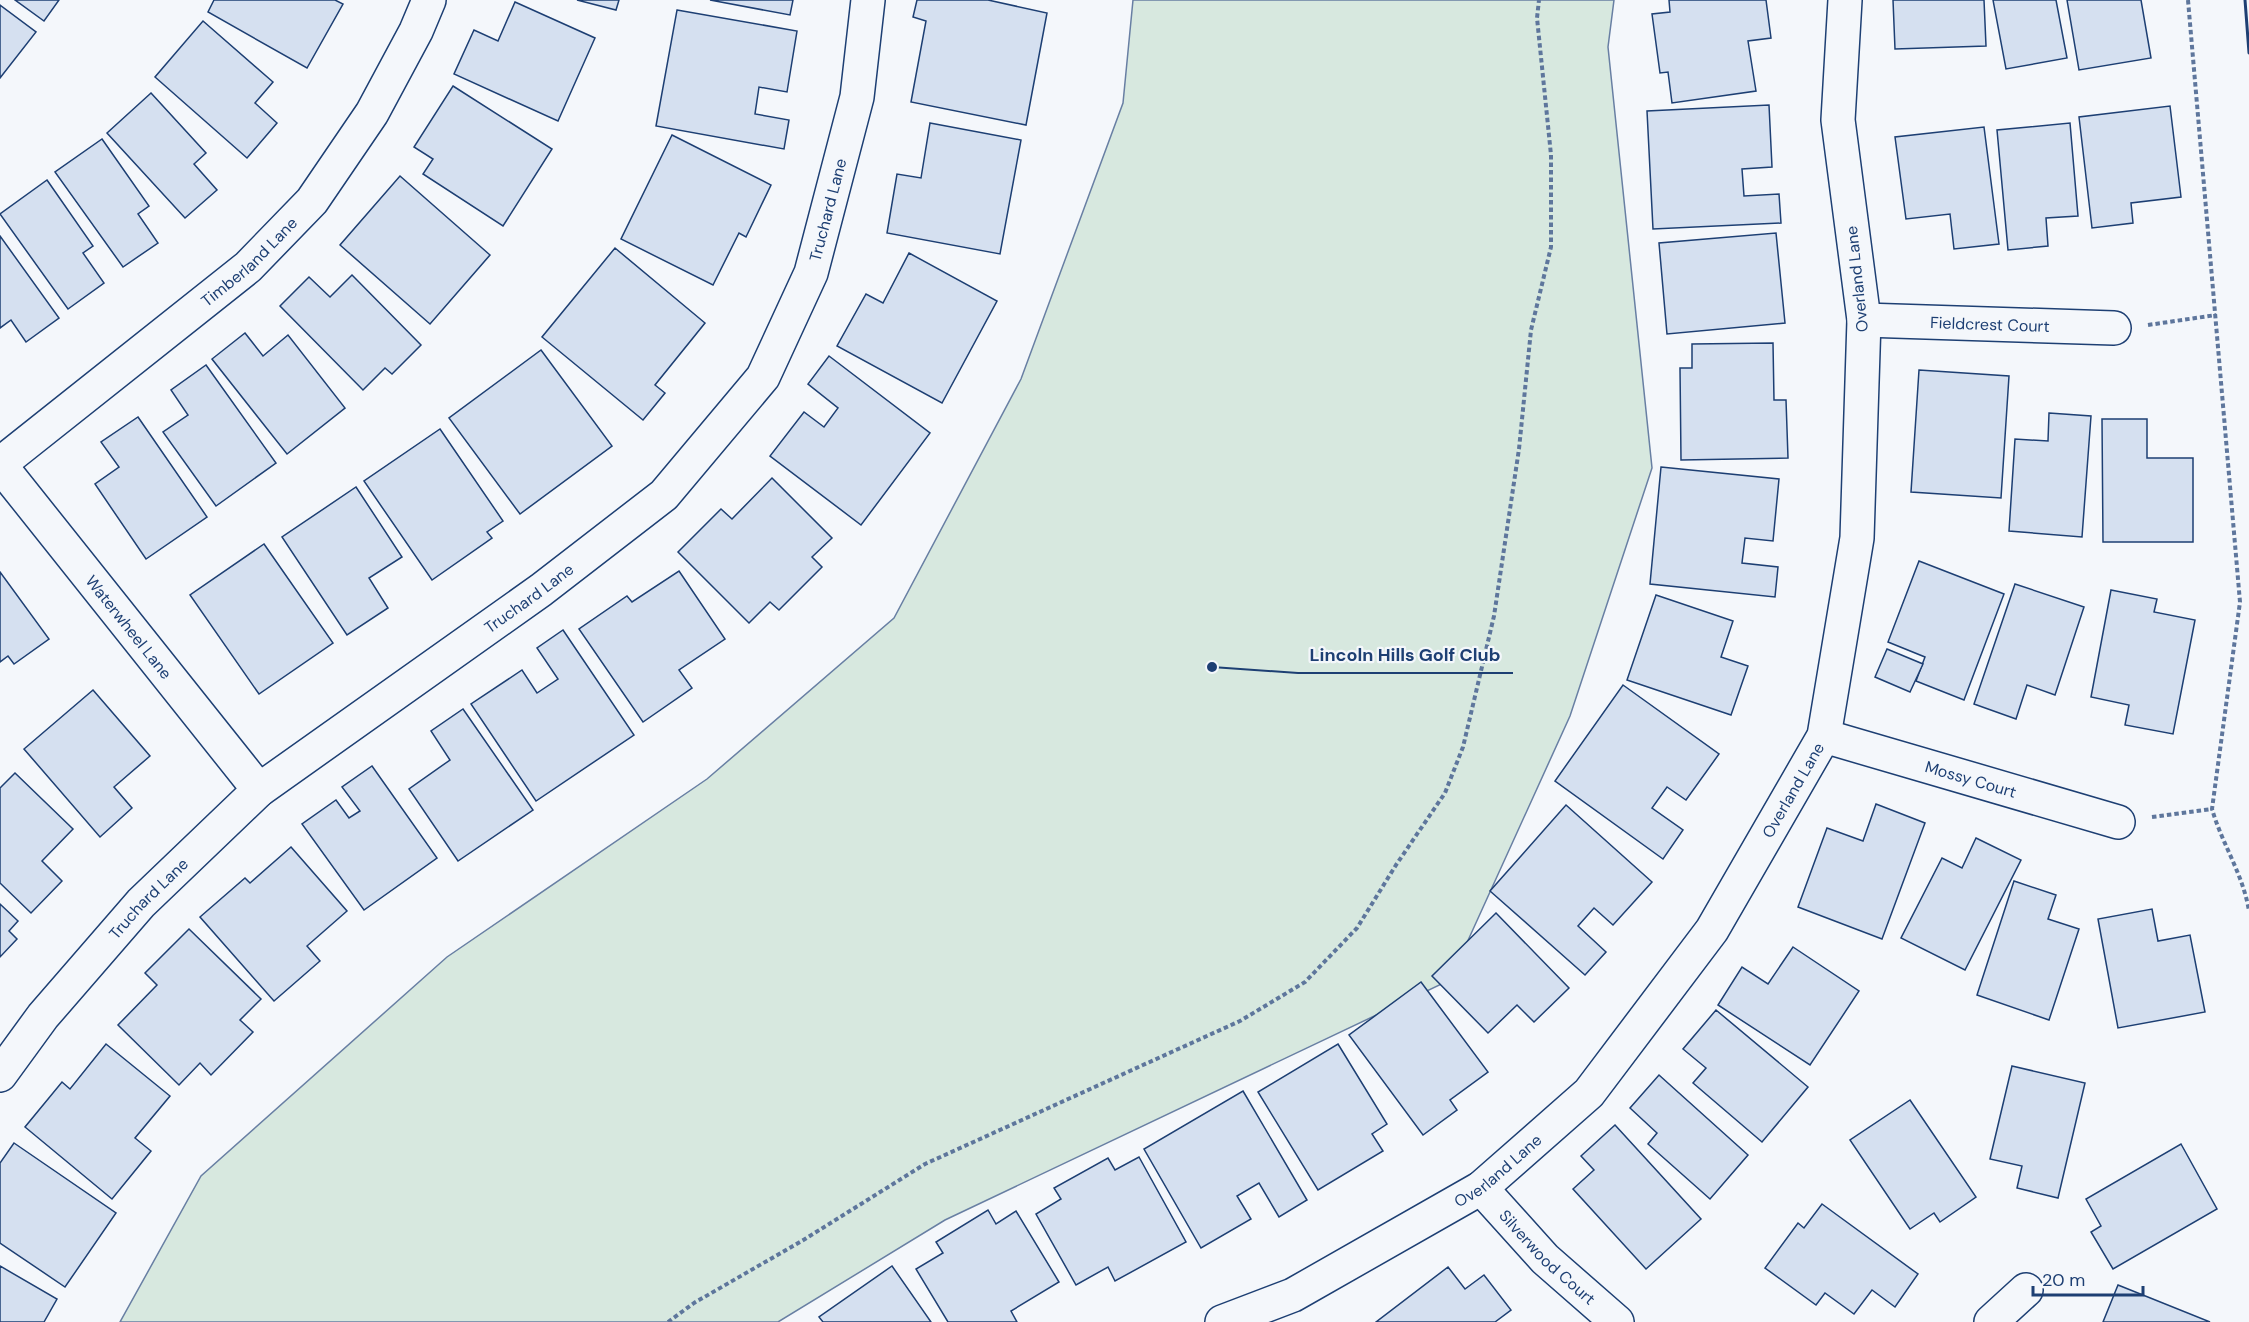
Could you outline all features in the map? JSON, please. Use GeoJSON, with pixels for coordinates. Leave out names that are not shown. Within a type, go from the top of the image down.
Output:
{"type":"FeatureCollection","features":[{"type":"Feature","properties":{"kind":"street","name":"Timberland Lane"},"geometry":{"type":"LineString","coordinates":[[0,465],[248,267],[312,201],[372,113],[416,31],[429,0]]}},
{"type":"Feature","properties":{"kind":"street","name":"Truchard Lane"},"geometry":{"type":"LineString","coordinates":[[0,1075],[43,1016],[141,903],[259,790],[540,590],[664,495],[763,378],[811,273],[857,97],[868,0]]}},
{"type":"Feature","properties":{"kind":"street","name":"Overland Lane"},"geometry":{"type":"LineString","coordinates":[[1222,1322],[1293,1295],[1481,1188],[1589,1093],[1712,930],[1824,736],[1857,538],[1864,320],[1838,120],[1845,0]]}},
{"type":"Feature","properties":{"kind":"street","name":"Fieldcrest Court"},"geometry":{"type":"LineString","coordinates":[[1864,320],[2114,328]]}},
{"type":"Feature","properties":{"kind":"street","name":"Waterwheel Lane"},"geometry":{"type":"LineString","coordinates":[[0,465],[259,790]]}},
{"type":"Feature","properties":{"kind":"street","name":"Mossy Court"},"geometry":{"type":"LineString","coordinates":[[1824,736],[2118,822]]}},
{"type":"Feature","properties":{"kind":"street","name":"Silverwood Court"},"geometry":{"type":"LineString","coordinates":[[1481,1188],[1545,1259],[1617,1322]]}},
{"type":"Feature","properties":{"kind":"street"},"geometry":{"type":"LineString","coordinates":[[1992,1322],[2026,1290]]}},
{"type":"Feature","properties":{"kind":"path"},"geometry":{"type":"LineString","coordinates":[[668,1322],[694,1303],[805,1239],[925,1164],[1240,1021],[1305,982],[1357,928],[1445,793],[1463,747],[1494,616],[1519,449],[1531,330],[1551,247],[1551,155],[1537,18],[1539,0]]}},
{"type":"Feature","properties":{"kind":"path"},"geometry":{"type":"LineString","coordinates":[[2188,0],[2240,602],[2212,809],[2218,832],[2240,876],[2249,911]]}},
{"type":"Feature","properties":{"kind":"path"},"geometry":{"type":"LineString","coordinates":[[2114,328],[2216,315]]}},
{"type":"Feature","properties":{"kind":"path"},"geometry":{"type":"LineString","coordinates":[[2118,822],[2212,809]]}},
{"type":"Feature","properties":{"kind":"shaded area"},"geometry":{"type":"Polygon","coordinates":[[[1133,0],[1614,0],[1608,47],[1652,468],[1570,716],[1450,980],[945,1220],[778,1322],[120,1322],[201,1176],[447,957],[707,779],[894,618],[1021,379],[1123,103],[1133,0]]]}},
{"type":"Feature","properties":{"kind":"building"},"geometry":{"type":"Polygon","coordinates":[[[15,0],[59,0],[44,21],[15,0]]]}},
{"type":"Feature","properties":{"kind":"building"},"geometry":{"type":"Polygon","coordinates":[[[214,0],[335,0],[343,4],[307,68],[208,12],[214,0]]]}},
{"type":"Feature","properties":{"kind":"building"},"geometry":{"type":"Polygon","coordinates":[[[577,0],[619,0],[616,10],[577,0]]]}},
{"type":"Feature","properties":{"kind":"building"},"geometry":{"type":"Polygon","coordinates":[[[710,0],[793,0],[790,15],[710,0]]]}},
{"type":"Feature","properties":{"kind":"building"},"geometry":{"type":"Polygon","coordinates":[[[917,0],[988,0],[1047,13],[1026,125],[911,102],[926,21],[913,17],[917,0]]]}},
{"type":"Feature","properties":{"kind":"building"},"geometry":{"type":"Polygon","coordinates":[[[1669,0],[1766,0],[1771,38],[1748,41],[1756,91],[1672,103],[1668,72],[1660,73],[1652,14],[1670,12],[1669,0]]]}},
{"type":"Feature","properties":{"kind":"building"},"geometry":{"type":"Polygon","coordinates":[[[1893,0],[1984,0],[1986,46],[1895,49],[1893,0]]]}},
{"type":"Feature","properties":{"kind":"building"},"geometry":{"type":"Polygon","coordinates":[[[1993,0],[2056,0],[2067,58],[2006,69],[1993,0]]]}},
{"type":"Feature","properties":{"kind":"building"},"geometry":{"type":"Polygon","coordinates":[[[2067,0],[2141,0],[2151,58],[2079,70],[2067,0]]]}},
{"type":"Feature","properties":{"kind":"building"},"geometry":{"type":"Polygon","coordinates":[[[515,2],[595,38],[558,121],[454,74],[474,30],[498,41],[515,2]]]}},
{"type":"Feature","properties":{"kind":"building"},"geometry":{"type":"Polygon","coordinates":[[[0,5],[36,32],[0,78],[0,5]]]}},
{"type":"Feature","properties":{"kind":"building"},"geometry":{"type":"Polygon","coordinates":[[[677,10],[797,31],[787,92],[759,87],[755,114],[789,120],[784,149],[656,126],[677,10]]]}},
{"type":"Feature","properties":{"kind":"building"},"geometry":{"type":"Polygon","coordinates":[[[203,21],[273,82],[255,103],[277,123],[247,158],[155,77],[203,21]]]}},
{"type":"Feature","properties":{"kind":"building"},"geometry":{"type":"Polygon","coordinates":[[[453,86],[552,149],[503,226],[423,174],[433,159],[414,147],[453,86]]]}},
{"type":"Feature","properties":{"kind":"building"},"geometry":{"type":"Polygon","coordinates":[[[151,93],[206,153],[194,164],[217,190],[185,218],[107,133],[151,93]]]}},
{"type":"Feature","properties":{"kind":"building"},"geometry":{"type":"Polygon","coordinates":[[[1769,105],[1772,167],[1742,169],[1744,196],[1779,194],[1781,223],[1653,229],[1647,111],[1769,105]]]}},
{"type":"Feature","properties":{"kind":"building"},"geometry":{"type":"Polygon","coordinates":[[[2170,106],[2181,197],[2131,203],[2133,223],[2092,228],[2079,117],[2170,106]]]}},
{"type":"Feature","properties":{"kind":"building"},"geometry":{"type":"Polygon","coordinates":[[[930,123],[1021,140],[1000,254],[887,233],[897,174],[921,178],[930,123]]]}},
{"type":"Feature","properties":{"kind":"building"},"geometry":{"type":"Polygon","coordinates":[[[2070,123],[2078,216],[2046,218],[2048,246],[2008,250],[1997,130],[2070,123]]]}},
{"type":"Feature","properties":{"kind":"building"},"geometry":{"type":"Polygon","coordinates":[[[1984,127],[1999,244],[1954,249],[1950,214],[1906,219],[1895,137],[1984,127]]]}},
{"type":"Feature","properties":{"kind":"building"},"geometry":{"type":"Polygon","coordinates":[[[672,135],[771,185],[746,237],[739,233],[713,285],[621,239],[672,135]]]}},
{"type":"Feature","properties":{"kind":"building"},"geometry":{"type":"Polygon","coordinates":[[[102,139],[149,206],[138,214],[158,243],[123,267],[55,172],[102,139]]]}},
{"type":"Feature","properties":{"kind":"building"},"geometry":{"type":"Polygon","coordinates":[[[400,176],[490,255],[430,324],[340,245],[400,176]]]}},
{"type":"Feature","properties":{"kind":"building"},"geometry":{"type":"Polygon","coordinates":[[[47,180],[93,246],[83,253],[104,283],[68,309],[0,214],[47,180]]]}},
{"type":"Feature","properties":{"kind":"building"},"geometry":{"type":"Polygon","coordinates":[[[1776,233],[1785,323],[1667,334],[1659,243],[1776,233]]]}},
{"type":"Feature","properties":{"kind":"building"},"geometry":{"type":"Polygon","coordinates":[[[0,236],[59,318],[26,342],[11,320],[0,328],[0,236]]]}},
{"type":"Feature","properties":{"kind":"building"},"geometry":{"type":"Polygon","coordinates":[[[615,248],[705,323],[655,385],[665,393],[643,420],[542,337],[615,248]]]}},
{"type":"Feature","properties":{"kind":"building"},"geometry":{"type":"Polygon","coordinates":[[[909,253],[997,301],[942,403],[837,346],[866,294],[883,303],[909,253]]]}},
{"type":"Feature","properties":{"kind":"building"},"geometry":{"type":"Polygon","coordinates":[[[352,275],[421,345],[392,374],[385,368],[363,390],[280,306],[309,277],[330,297],[352,275]]]}},
{"type":"Feature","properties":{"kind":"building"},"geometry":{"type":"Polygon","coordinates":[[[245,333],[263,356],[288,335],[345,408],[287,454],[212,359],[245,333]]]}},
{"type":"Feature","properties":{"kind":"building"},"geometry":{"type":"Polygon","coordinates":[[[1773,343],[1774,400],[1786,400],[1788,458],[1681,460],[1680,368],[1692,368],[1692,344],[1773,343]]]}},
{"type":"Feature","properties":{"kind":"building"},"geometry":{"type":"Polygon","coordinates":[[[541,350],[612,446],[520,514],[449,418],[541,350]]]}},
{"type":"Feature","properties":{"kind":"building"},"geometry":{"type":"Polygon","coordinates":[[[829,356],[930,433],[861,525],[770,456],[804,412],[824,427],[838,408],[808,384],[829,356]]]}},
{"type":"Feature","properties":{"kind":"building"},"geometry":{"type":"Polygon","coordinates":[[[206,365],[276,463],[216,506],[163,432],[188,415],[171,390],[206,365]]]}},
{"type":"Feature","properties":{"kind":"building"},"geometry":{"type":"Polygon","coordinates":[[[1919,370],[2009,376],[2001,498],[1911,492],[1919,370]]]}},
{"type":"Feature","properties":{"kind":"building"},"geometry":{"type":"Polygon","coordinates":[[[2049,413],[2091,416],[2082,537],[2009,531],[2015,439],[2048,441],[2049,413]]]}},
{"type":"Feature","properties":{"kind":"building"},"geometry":{"type":"Polygon","coordinates":[[[138,417],[207,517],[146,559],[95,484],[119,467],[101,442],[138,417]]]}},
{"type":"Feature","properties":{"kind":"building"},"geometry":{"type":"Polygon","coordinates":[[[2102,419],[2147,419],[2147,458],[2193,458],[2193,542],[2103,542],[2102,419]]]}},
{"type":"Feature","properties":{"kind":"building"},"geometry":{"type":"Polygon","coordinates":[[[440,429],[503,521],[487,532],[492,538],[432,580],[364,481],[440,429]]]}},
{"type":"Feature","properties":{"kind":"building"},"geometry":{"type":"Polygon","coordinates":[[[1661,467],[1779,479],[1773,541],[1745,538],[1742,563],[1778,567],[1775,597],[1650,584],[1661,467]]]}},
{"type":"Feature","properties":{"kind":"building"},"geometry":{"type":"Polygon","coordinates":[[[772,478],[832,538],[812,557],[822,567],[779,610],[770,602],[749,623],[678,552],[721,509],[732,519],[772,478]]]}},
{"type":"Feature","properties":{"kind":"building"},"geometry":{"type":"Polygon","coordinates":[[[356,487],[402,557],[369,578],[388,608],[347,635],[282,537],[356,487]]]}},
{"type":"Feature","properties":{"kind":"building"},"geometry":{"type":"Polygon","coordinates":[[[264,544],[333,643],[259,694],[190,595],[264,544]]]}},
{"type":"Feature","properties":{"kind":"building"},"geometry":{"type":"Polygon","coordinates":[[[1919,561],[2004,594],[1964,700],[1916,681],[1925,657],[1888,642],[1919,561]]]}},
{"type":"Feature","properties":{"kind":"building"},"geometry":{"type":"Polygon","coordinates":[[[679,571],[725,639],[679,670],[692,688],[643,722],[579,629],[627,596],[632,602],[679,571]]]}},
{"type":"Feature","properties":{"kind":"building"},"geometry":{"type":"Polygon","coordinates":[[[0,572],[49,639],[14,664],[8,656],[0,662],[0,572]]]}},
{"type":"Feature","properties":{"kind":"building"},"geometry":{"type":"Polygon","coordinates":[[[2015,584],[2084,607],[2055,695],[2027,685],[2016,719],[1974,704],[2015,584]]]}},
{"type":"Feature","properties":{"kind":"building"},"geometry":{"type":"Polygon","coordinates":[[[2111,590],[2157,599],[2154,612],[2195,620],[2173,734],[2125,725],[2129,705],[2091,697],[2111,590]]]}},
{"type":"Feature","properties":{"kind":"building"},"geometry":{"type":"Polygon","coordinates":[[[1656,595],[1733,621],[1721,657],[1748,666],[1731,715],[1627,680],[1656,595]]]}},
{"type":"Feature","properties":{"kind":"building"},"geometry":{"type":"Polygon","coordinates":[[[563,630],[634,735],[536,801],[471,704],[522,670],[537,693],[558,679],[537,648],[563,630]]]}},
{"type":"Feature","properties":{"kind":"building"},"geometry":{"type":"Polygon","coordinates":[[[1887,649],[1923,664],[1910,692],[1875,677],[1887,649]]]}},
{"type":"Feature","properties":{"kind":"building"},"geometry":{"type":"Polygon","coordinates":[[[1623,685],[1719,754],[1686,800],[1667,787],[1652,808],[1683,830],[1663,859],[1555,781],[1623,685]]]}},
{"type":"Feature","properties":{"kind":"building"},"geometry":{"type":"Polygon","coordinates":[[[93,690],[150,756],[114,787],[132,808],[100,837],[24,749],[93,690]]]}},
{"type":"Feature","properties":{"kind":"building"},"geometry":{"type":"Polygon","coordinates":[[[463,709],[533,810],[458,861],[409,789],[450,760],[431,731],[463,709]]]}},
{"type":"Feature","properties":{"kind":"building"},"geometry":{"type":"Polygon","coordinates":[[[372,766],[437,858],[364,910],[302,824],[336,800],[349,818],[360,811],[342,787],[372,766]]]}},
{"type":"Feature","properties":{"kind":"building"},"geometry":{"type":"Polygon","coordinates":[[[15,773],[73,829],[42,861],[62,881],[31,913],[0,883],[0,788],[15,773]]]}},
{"type":"Feature","properties":{"kind":"building"},"geometry":{"type":"Polygon","coordinates":[[[1876,804],[1925,823],[1882,939],[1798,907],[1827,828],[1863,841],[1876,804]]]}},
{"type":"Feature","properties":{"kind":"building"},"geometry":{"type":"Polygon","coordinates":[[[1566,805],[1652,882],[1613,925],[1594,908],[1578,926],[1606,952],[1585,975],[1490,891],[1566,805]]]}},
{"type":"Feature","properties":{"kind":"building"},"geometry":{"type":"Polygon","coordinates":[[[1976,838],[2021,860],[1965,970],[1901,938],[1942,858],[1962,868],[1976,838]]]}},
{"type":"Feature","properties":{"kind":"building"},"geometry":{"type":"Polygon","coordinates":[[[291,847],[347,911],[307,946],[320,961],[274,1001],[200,917],[245,878],[250,883],[291,847]]]}},
{"type":"Feature","properties":{"kind":"building"},"geometry":{"type":"Polygon","coordinates":[[[2014,881],[2056,895],[2048,919],[2079,929],[2049,1020],[1977,995],[2014,881]]]}},
{"type":"Feature","properties":{"kind":"building"},"geometry":{"type":"Polygon","coordinates":[[[0,904],[18,921],[9,931],[17,939],[0,957],[0,904]]]}},
{"type":"Feature","properties":{"kind":"building"},"geometry":{"type":"Polygon","coordinates":[[[2152,909],[2158,941],[2190,935],[2205,1012],[2118,1028],[2098,919],[2152,909]]]}},
{"type":"Feature","properties":{"kind":"building"},"geometry":{"type":"Polygon","coordinates":[[[1496,913],[1569,988],[1534,1022],[1517,1005],[1488,1033],[1432,976],[1496,913]]]}},
{"type":"Feature","properties":{"kind":"building"},"geometry":{"type":"Polygon","coordinates":[[[189,929],[261,999],[240,1020],[253,1032],[211,1075],[200,1063],[179,1085],[118,1025],[157,985],[145,973],[189,929]]]}},
{"type":"Feature","properties":{"kind":"building"},"geometry":{"type":"Polygon","coordinates":[[[1793,947],[1859,991],[1810,1065],[1718,1005],[1742,967],[1768,984],[1793,947]]]}},
{"type":"Feature","properties":{"kind":"building"},"geometry":{"type":"Polygon","coordinates":[[[1421,982],[1488,1072],[1450,1100],[1457,1110],[1423,1135],[1349,1035],[1421,982]]]}},
{"type":"Feature","properties":{"kind":"building"},"geometry":{"type":"Polygon","coordinates":[[[1716,1010],[1808,1087],[1762,1142],[1693,1083],[1706,1068],[1683,1049],[1716,1010]]]}},
{"type":"Feature","properties":{"kind":"building"},"geometry":{"type":"Polygon","coordinates":[[[106,1044],[170,1096],[135,1138],[151,1151],[112,1199],[25,1127],[62,1082],[70,1089],[106,1044]]]}},
{"type":"Feature","properties":{"kind":"building"},"geometry":{"type":"Polygon","coordinates":[[[1338,1044],[1387,1124],[1372,1134],[1383,1151],[1318,1190],[1258,1092],[1338,1044]]]}},
{"type":"Feature","properties":{"kind":"building"},"geometry":{"type":"Polygon","coordinates":[[[2012,1066],[2085,1083],[2058,1198],[2017,1188],[2022,1166],[1990,1159],[2012,1066]]]}},
{"type":"Feature","properties":{"kind":"building"},"geometry":{"type":"Polygon","coordinates":[[[1659,1075],[1748,1155],[1710,1199],[1648,1144],[1657,1133],[1630,1108],[1659,1075]]]}},
{"type":"Feature","properties":{"kind":"building"},"geometry":{"type":"Polygon","coordinates":[[[1243,1091],[1307,1200],[1279,1217],[1259,1183],[1237,1196],[1251,1219],[1201,1248],[1144,1149],[1243,1091]]]}},
{"type":"Feature","properties":{"kind":"building"},"geometry":{"type":"Polygon","coordinates":[[[1910,1100],[1976,1197],[1940,1222],[1934,1213],[1910,1229],[1850,1140],[1910,1100]]]}},
{"type":"Feature","properties":{"kind":"building"},"geometry":{"type":"Polygon","coordinates":[[[1615,1125],[1701,1219],[1646,1269],[1573,1189],[1594,1170],[1581,1156],[1615,1125]]]}},
{"type":"Feature","properties":{"kind":"building"},"geometry":{"type":"Polygon","coordinates":[[[14,1143],[116,1213],[65,1287],[0,1243],[0,1163],[14,1143]]]}},
{"type":"Feature","properties":{"kind":"building"},"geometry":{"type":"Polygon","coordinates":[[[2181,1144],[2217,1209],[2113,1269],[2091,1232],[2101,1226],[2086,1199],[2181,1144]]]}},
{"type":"Feature","properties":{"kind":"building"},"geometry":{"type":"Polygon","coordinates":[[[1139,1157],[1186,1242],[1115,1281],[1108,1267],[1076,1285],[1036,1214],[1061,1199],[1054,1188],[1108,1158],[1115,1170],[1139,1157]]]}},
{"type":"Feature","properties":{"kind":"building"},"geometry":{"type":"Polygon","coordinates":[[[1822,1204],[1918,1274],[1895,1307],[1872,1290],[1854,1314],[1825,1293],[1816,1305],[1765,1268],[1798,1223],[1804,1228],[1822,1204]]]}},
{"type":"Feature","properties":{"kind":"building"},"geometry":{"type":"Polygon","coordinates":[[[988,1210],[996,1224],[1016,1211],[1059,1282],[1011,1311],[1017,1322],[948,1322],[916,1269],[943,1253],[936,1242],[988,1210]]]}},
{"type":"Feature","properties":{"kind":"building"},"geometry":{"type":"Polygon","coordinates":[[[0,1266],[57,1299],[44,1322],[0,1322],[0,1266]]]}},
{"type":"Feature","properties":{"kind":"building"},"geometry":{"type":"Polygon","coordinates":[[[892,1266],[931,1322],[823,1322],[819,1317],[892,1266]]]}},
{"type":"Feature","properties":{"kind":"building"},"geometry":{"type":"Polygon","coordinates":[[[1448,1267],[1465,1289],[1484,1275],[1511,1310],[1495,1322],[1376,1322],[1448,1267]]]}},
{"type":"Feature","properties":{"kind":"building"},"geometry":{"type":"Polygon","coordinates":[[[2118,1285],[2210,1322],[2103,1322],[2118,1285]]]}},
{"type":"Feature","properties":{"kind":"wall"},"geometry":{"type":"LineString","coordinates":[[2245,0],[2249,53]]}},
{"type":"Feature","properties":{"kind":"place","name":"Lincoln Hills Golf Club"},"geometry":{"type":"Point","coordinates":[1212,667]}}]}
